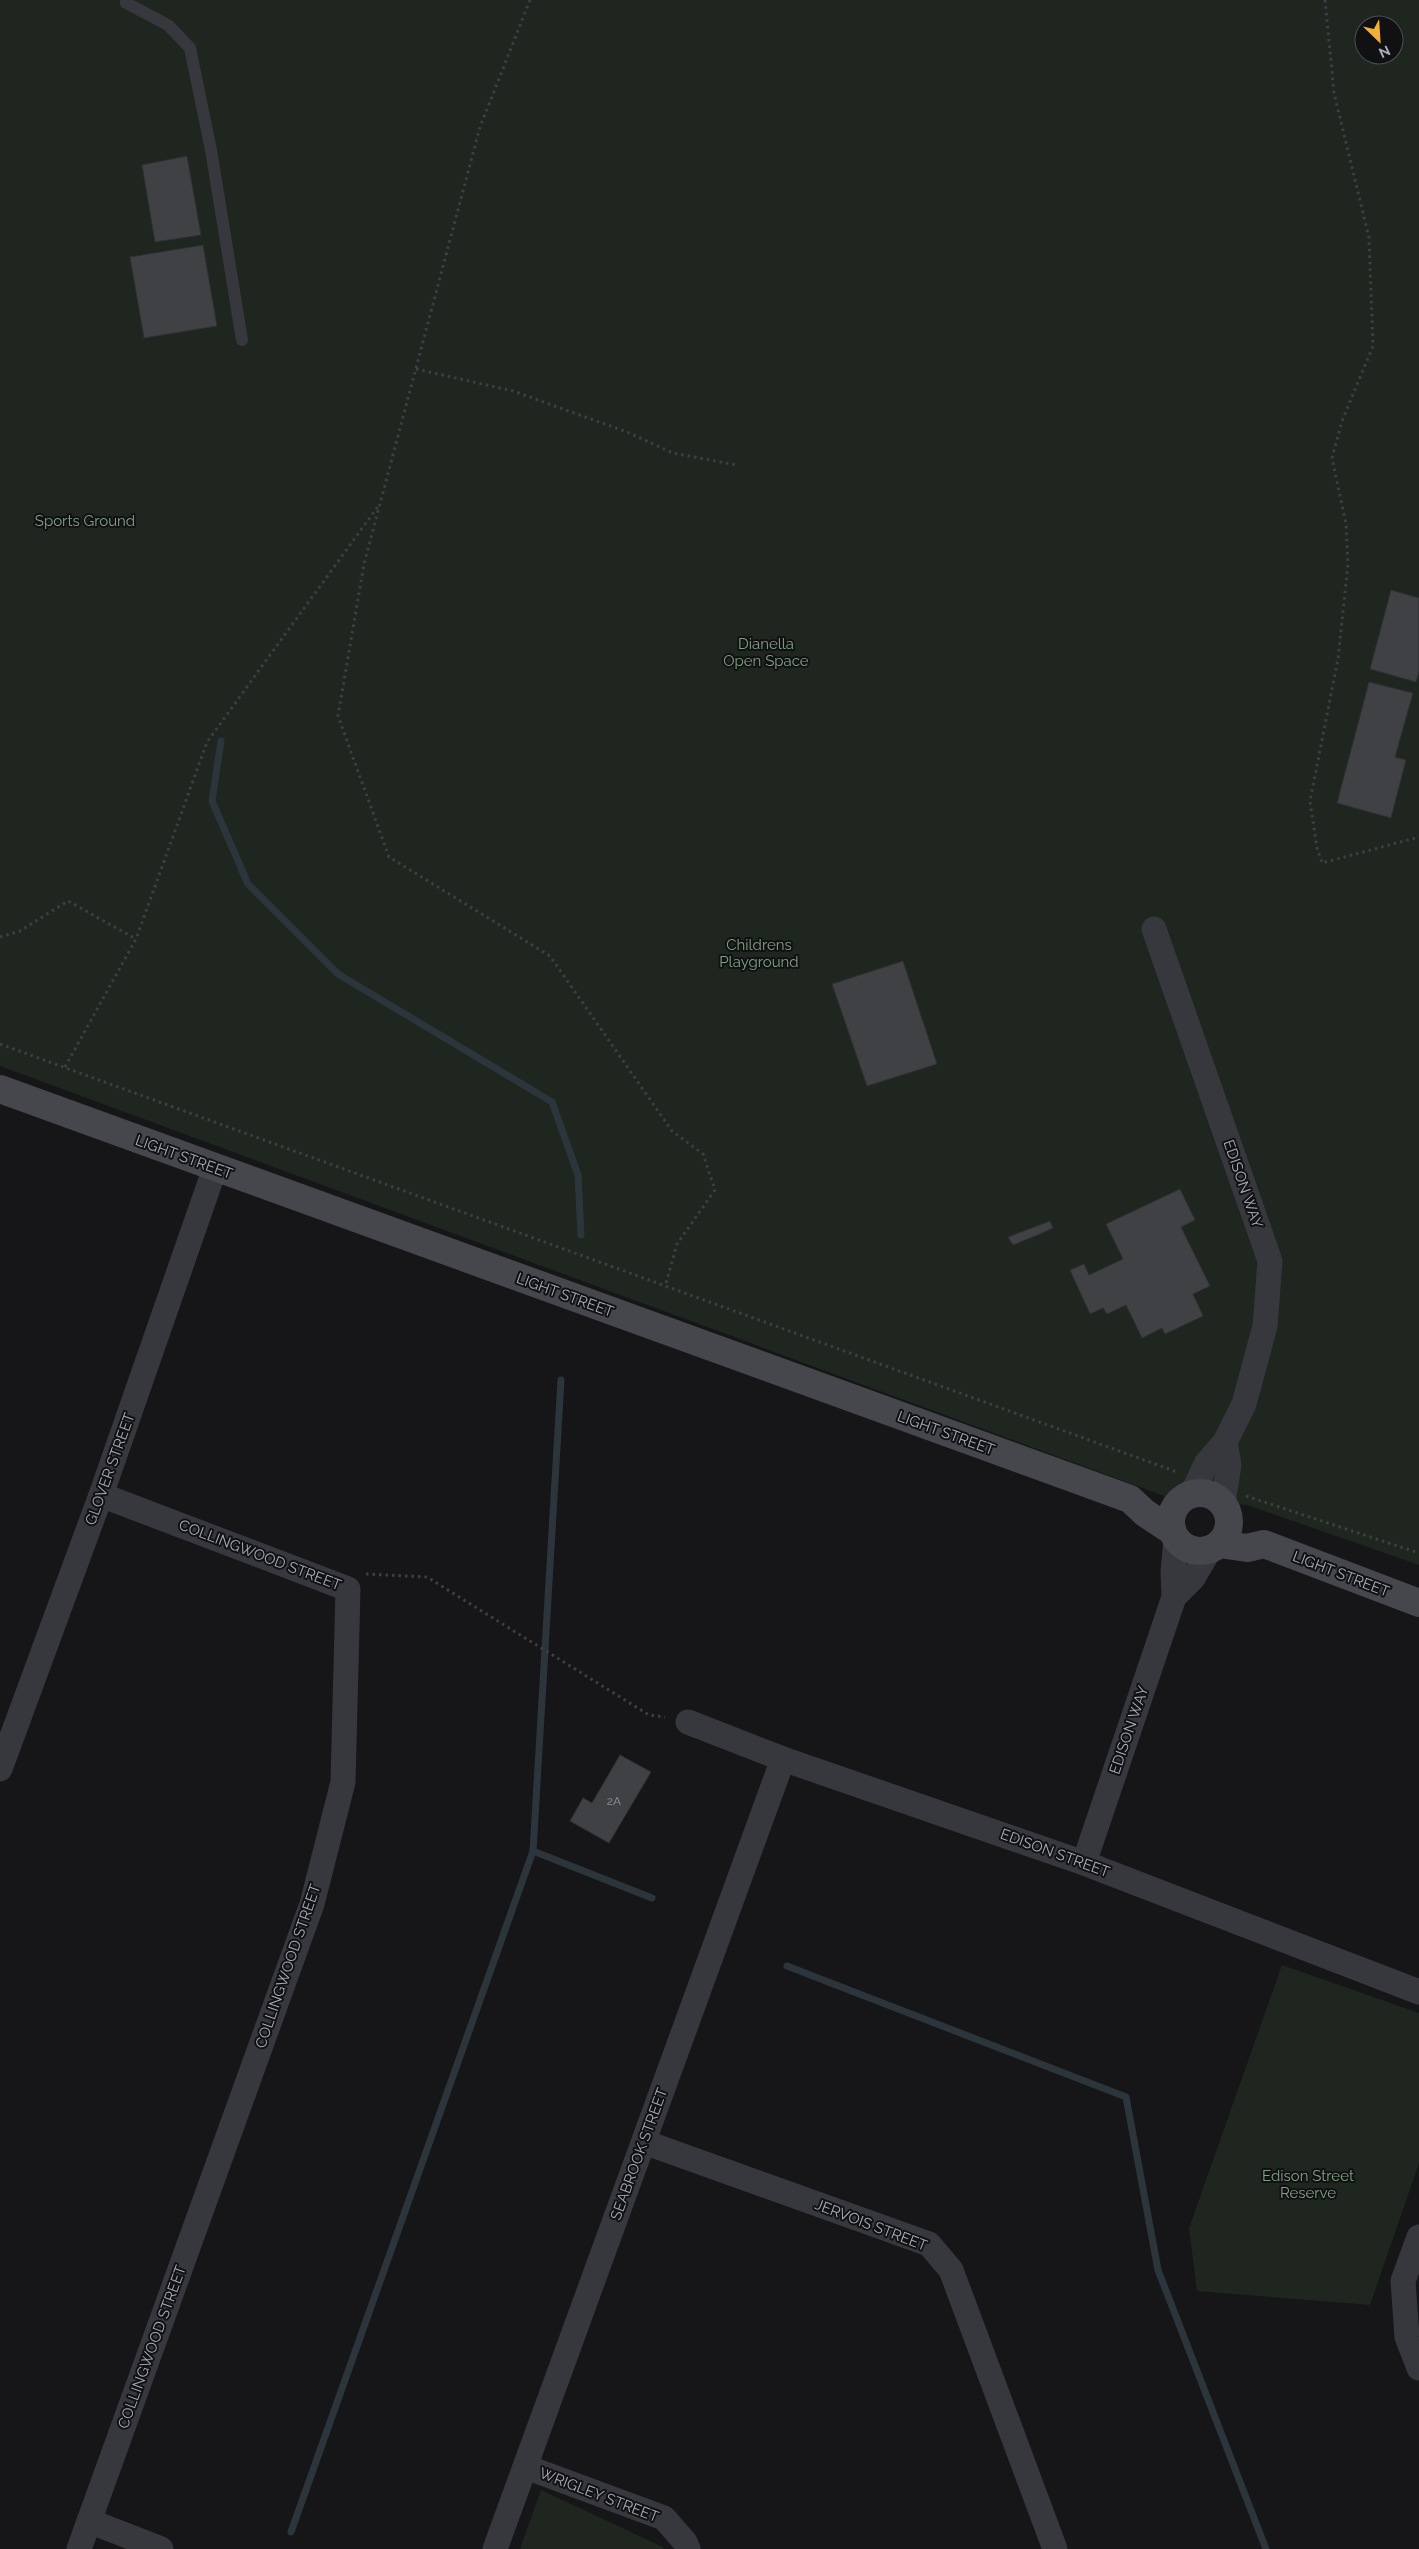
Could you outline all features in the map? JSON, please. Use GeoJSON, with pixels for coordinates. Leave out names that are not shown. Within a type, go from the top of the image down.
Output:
{"type":"FeatureCollection","features":[{"type":"Feature","properties":{"kind":"street","name":"EDISON WAY"},"geometry":{"type":"LineString","coordinates":[[1154,928],[1270,1261],[1265,1326],[1244,1404],[1225,1442],[1206,1464],[1189,1492]]}},
{"type":"Feature","properties":{"kind":"street","name":"LIGHT STREET"},"geometry":{"type":"LineString","coordinates":[[0,1089],[1130,1499],[1145,1514],[1174,1535]]}},
{"type":"Feature","properties":{"kind":"street","name":"GLOVER STREET"},"geometry":{"type":"LineString","coordinates":[[0,1768],[101,1495],[215,1168]]}},
{"type":"Feature","properties":{"kind":"street"},"geometry":{"type":"LineString","coordinates":[[1225,1442],[1229,1465],[1225,1501],[1229,1528],[1214,1547],[1191,1550],[1174,1535],[1172,1512],[1189,1492],[1206,1493],[1225,1501]]}},
{"type":"Feature","properties":{"kind":"street","name":"LIGHT STREET"},"geometry":{"type":"LineString","coordinates":[[1130,1499],[1189,1492]]}},
{"type":"Feature","properties":{"kind":"street","name":"COLLINGWOOD STREET"},"geometry":{"type":"LineString","coordinates":[[79,2549],[312,1904],[343,1782],[348,1589],[101,1495]]}},
{"type":"Feature","properties":{"kind":"street","name":"LIGHT STREET"},"geometry":{"type":"LineString","coordinates":[[1225,1501],[1256,1530],[1264,1544]]}},
{"type":"Feature","properties":{"kind":"street","name":"EDISON WAY"},"geometry":{"type":"LineString","coordinates":[[1084,1863],[1174,1597],[1174,1535]]}},
{"type":"Feature","properties":{"kind":"street","name":"LIGHT STREET"},"geometry":{"type":"LineString","coordinates":[[1214,1547],[1247,1548],[1264,1544],[1419,1603]]}},
{"type":"Feature","properties":{"kind":"street","name":"EDISON WAY"},"geometry":{"type":"LineString","coordinates":[[1174,1597],[1193,1578],[1214,1547]]}},
{"type":"Feature","properties":{"kind":"street","name":"EDISON STREET"},"geometry":{"type":"LineString","coordinates":[[688,1722],[783,1759],[1084,1863],[1419,1992]]}},
{"type":"Feature","properties":{"kind":"street","name":"SEABROOK STREET"},"geometry":{"type":"LineString","coordinates":[[495,2549],[783,1759]]}},
{"type":"Feature","properties":{"kind":"street","name":"JERVOIS STREET"},"geometry":{"type":"LineString","coordinates":[[644,2142],[929,2244],[951,2270],[1055,2549]]}},
{"type":"Feature","properties":{"kind":"street"},"geometry":{"type":"LineString","coordinates":[[1419,2237],[1403,2280],[1407,2337],[1419,2368]]}},
{"type":"Feature","properties":{"kind":"street","name":"WRIGLEY STREET"},"geometry":{"type":"LineString","coordinates":[[526,2467],[664,2518],[685,2542],[688,2549]]}},
{"type":"Feature","properties":{"kind":"street"},"geometry":{"type":"LineString","coordinates":[[89,2522],[161,2549]]}},
{"type":"Feature","properties":{"kind":"lane"},"geometry":{"type":"LineString","coordinates":[[126,0],[126,3],[168,25],[190,48],[211,150],[242,340]]}},
{"type":"Feature","properties":{"kind":"path"},"geometry":{"type":"LineString","coordinates":[[530,0],[480,127],[364,564],[338,716],[389,856],[550,956],[672,1131],[702,1154],[715,1190],[677,1244],[665,1287]]}},
{"type":"Feature","properties":{"kind":"path"},"geometry":{"type":"LineString","coordinates":[[1325,0],[1334,93],[1369,238],[1373,346],[1342,421],[1332,458],[1346,524],[1348,564],[1338,658],[1310,801],[1317,848],[1322,863],[1419,837]]}},
{"type":"Feature","properties":{"kind":"path"},"geometry":{"type":"LineString","coordinates":[[416,369],[514,391],[627,432],[673,453],[736,465]]}},
{"type":"Feature","properties":{"kind":"path"},"geometry":{"type":"LineString","coordinates":[[65,1067],[136,939],[207,742],[380,502]]}},
{"type":"Feature","properties":{"kind":"path"},"geometry":{"type":"LineString","coordinates":[[0,937],[20,931],[68,901],[136,939]]}},
{"type":"Feature","properties":{"kind":"path"},"geometry":{"type":"LineString","coordinates":[[0,1044],[665,1287],[1189,1492]]}},
{"type":"Feature","properties":{"kind":"path"},"geometry":{"type":"LineString","coordinates":[[1225,1501],[1419,1553]]}},
{"type":"Feature","properties":{"kind":"path"},"geometry":{"type":"LineString","coordinates":[[348,1589],[367,1573],[427,1577],[649,1714],[688,1722]]}},
{"type":"Feature","properties":{"kind":"green space","name":"Dianella Open Space"},"geometry":{"type":"Polygon","coordinates":[[[0,0],[1419,0],[1419,1565],[1247,1505],[1178,1501],[0,1066],[0,0]]]}},
{"type":"Feature","properties":{"kind":"green space","name":"Edison Street Reserve"},"geometry":{"type":"Polygon","coordinates":[[[1282,1965],[1419,2013],[1419,2163],[1370,2305],[1197,2291],[1189,2228],[1282,1965]]]}},
{"type":"Feature","properties":{"kind":"green space"},"geometry":{"type":"Polygon","coordinates":[[[541,2490],[663,2547],[664,2549],[520,2549],[541,2490]]]}},
{"type":"Feature","properties":{"kind":"building"},"geometry":{"type":"Polygon","coordinates":[[[187,156],[201,235],[155,242],[142,165],[187,156]]]}},
{"type":"Feature","properties":{"kind":"building"},"geometry":{"type":"Polygon","coordinates":[[[203,245],[217,326],[144,338],[130,257],[203,245]]]}},
{"type":"Feature","properties":{"kind":"building"},"geometry":{"type":"Polygon","coordinates":[[[1391,590],[1419,598],[1419,672],[1416,682],[1370,669],[1391,590]]]}},
{"type":"Feature","properties":{"kind":"building"},"geometry":{"type":"Polygon","coordinates":[[[1369,682],[1413,693],[1395,757],[1406,760],[1391,818],[1337,803],[1369,682]]]}},
{"type":"Feature","properties":{"kind":"building"},"geometry":{"type":"Polygon","coordinates":[[[903,961],[937,1064],[867,1086],[832,984],[903,961]]]}},
{"type":"Feature","properties":{"kind":"building"},"geometry":{"type":"Polygon","coordinates":[[[1180,1189],[1195,1220],[1181,1227],[1210,1286],[1193,1294],[1203,1316],[1165,1334],[1162,1328],[1142,1338],[1126,1305],[1107,1314],[1103,1308],[1090,1314],[1070,1270],[1084,1264],[1089,1275],[1123,1259],[1106,1224],[1180,1189]]]}},
{"type":"Feature","properties":{"kind":"building"},"geometry":{"type":"Polygon","coordinates":[[[1050,1221],[1053,1228],[1013,1245],[1008,1237],[1050,1221]]]}},
{"type":"Feature","properties":{"kind":"building"},"geometry":{"type":"Polygon","coordinates":[[[620,1755],[651,1772],[609,1843],[570,1821],[583,1798],[592,1803],[620,1755]]]}},
{"type":"Feature","properties":{"kind":"waterway"},"geometry":{"type":"LineString","coordinates":[[221,741],[212,801],[248,884],[338,974],[552,1102],[578,1175],[581,1235]]}},
{"type":"Feature","properties":{"kind":"waterway"},"geometry":{"type":"LineString","coordinates":[[291,2532],[533,1851],[561,1380]]}},
{"type":"Feature","properties":{"kind":"waterway"},"geometry":{"type":"LineString","coordinates":[[533,1851],[652,1898]]}},
{"type":"Feature","properties":{"kind":"waterway"},"geometry":{"type":"LineString","coordinates":[[787,1966],[1126,2097],[1158,2270],[1266,2549]]}},
{"type":"Feature","properties":{"kind":"park label","name":"Sports Ground"},"geometry":{"type":"Point","coordinates":[85,521]}},
{"type":"Feature","properties":{"kind":"park label","name":"Childrens Playground"},"geometry":{"type":"Point","coordinates":[759,954]}}]}
